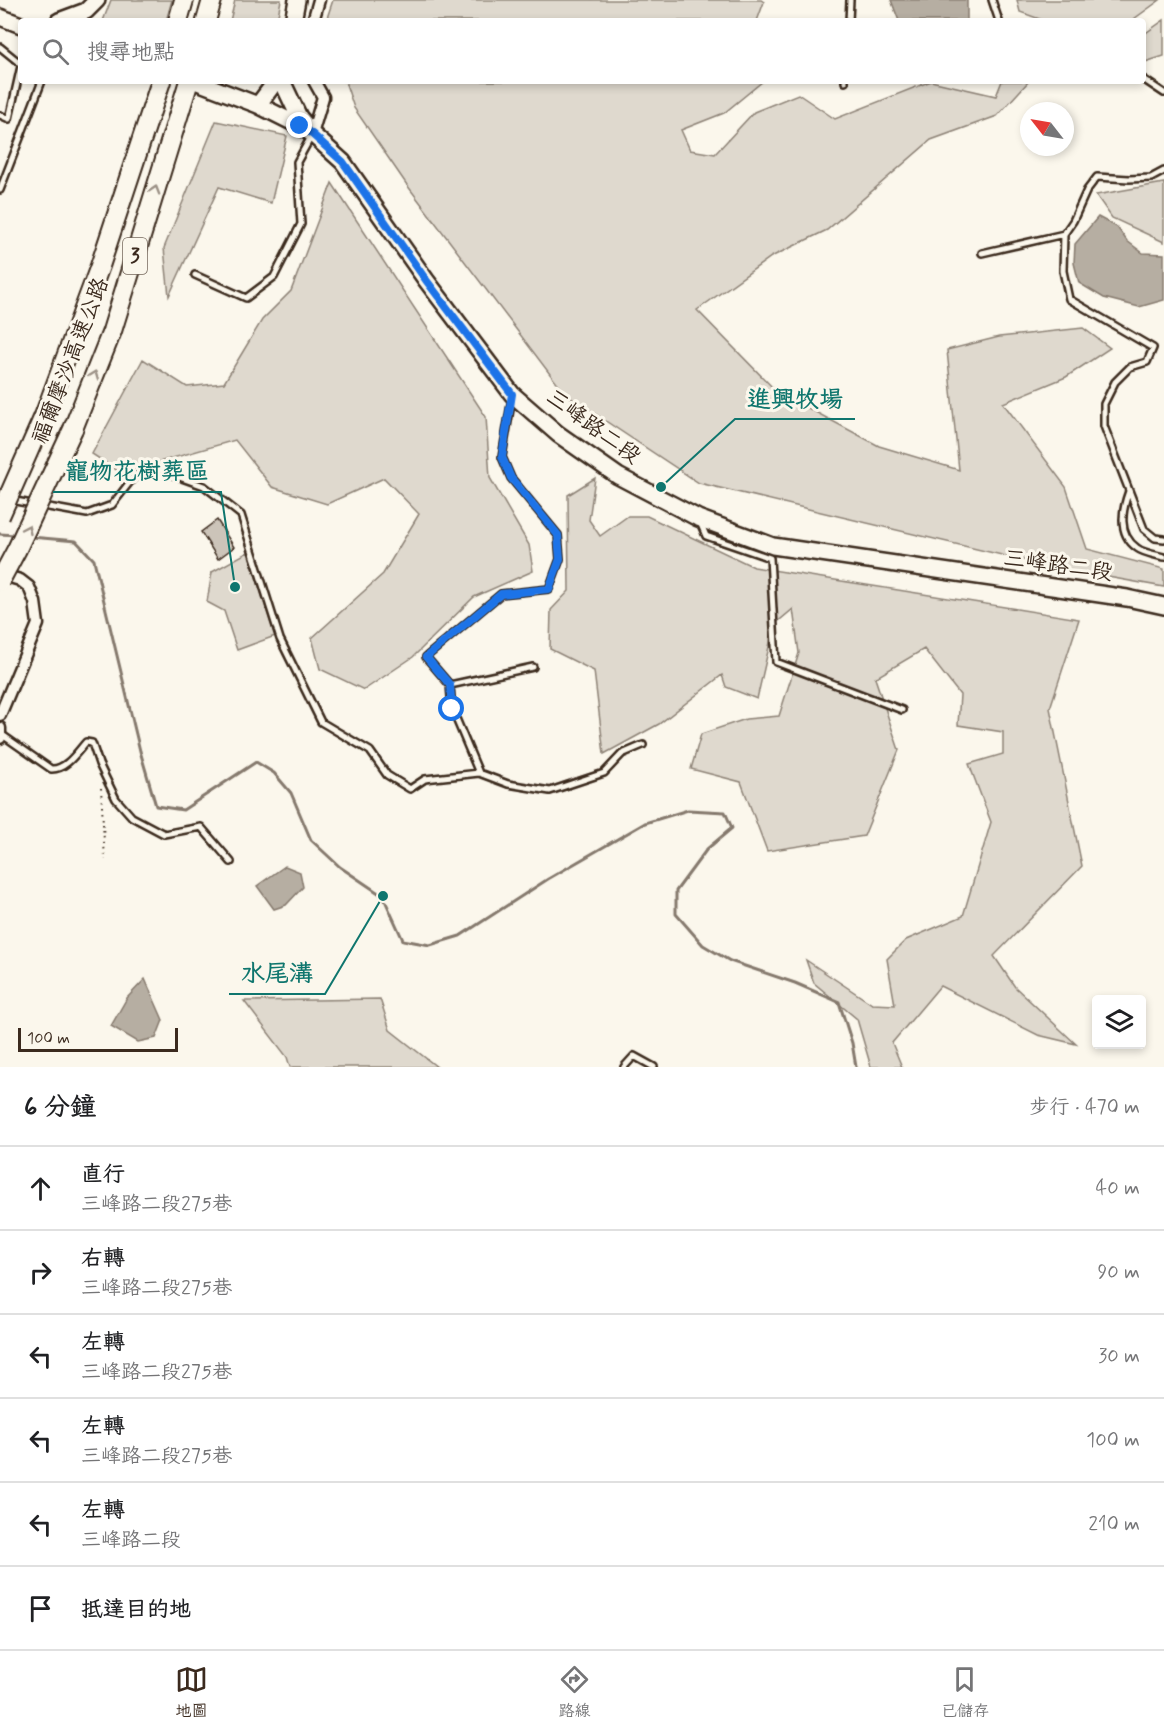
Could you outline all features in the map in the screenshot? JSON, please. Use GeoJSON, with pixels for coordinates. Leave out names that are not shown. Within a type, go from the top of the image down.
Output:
{"type":"FeatureCollection","features":[{"type":"Feature","properties":{"kind":"highway"},"geometry":{"type":"LineString","coordinates":[[179,18],[184,0]]}},
{"type":"Feature","properties":{"kind":"highway"},"geometry":{"type":"LineString","coordinates":[[207,18],[212,0]]}},
{"type":"Feature","properties":{"kind":"highway","name":"福爾摩沙高速公路"},"geometry":{"type":"LineString","coordinates":[[0,516],[44,416],[100,267],[159,84]]}},
{"type":"Feature","properties":{"kind":"highway","name":"福爾摩沙高速公路"},"geometry":{"type":"LineString","coordinates":[[0,581],[73,429],[112,331],[188,84]]}},
{"type":"Feature","properties":{"kind":"street"},"geometry":{"type":"LineString","coordinates":[[67,18],[86,11],[98,0]]}},
{"type":"Feature","properties":{"kind":"street"},"geometry":{"type":"LineString","coordinates":[[92,18],[98,0]]}},
{"type":"Feature","properties":{"kind":"street"},"geometry":{"type":"LineString","coordinates":[[293,18],[297,0]]}},
{"type":"Feature","properties":{"kind":"street"},"geometry":{"type":"LineString","coordinates":[[314,18],[319,0]]}},
{"type":"Feature","properties":{"kind":"street"},"geometry":{"type":"LineString","coordinates":[[0,17],[18,24]]}},
{"type":"Feature","properties":{"kind":"street","name":"三峰路二段"},"geometry":{"type":"LineString","coordinates":[[203,84],[251,102],[312,134],[343,162],[426,280],[512,394],[558,434],[618,476],[698,518],[773,546],[1127,598],[1164,606]]}},
{"type":"Feature","properties":{"kind":"street"},"geometry":{"type":"LineString","coordinates":[[251,102],[272,84]]}},
{"type":"Feature","properties":{"kind":"street"},"geometry":{"type":"LineString","coordinates":[[283,84],[299,117],[312,134]]}},
{"type":"Feature","properties":{"kind":"street"},"geometry":{"type":"LineString","coordinates":[[312,134],[323,97],[316,84]]}},
{"type":"Feature","properties":{"kind":"street"},"geometry":{"type":"LineString","coordinates":[[0,574],[20,580],[29,586],[35,602],[38,624],[0,715]]}},
{"type":"Feature","properties":{"kind":"lane"},"geometry":{"type":"LineString","coordinates":[[849,18],[850,0]]}},
{"type":"Feature","properties":{"kind":"lane"},"geometry":{"type":"LineString","coordinates":[[992,0],[998,18]]}},
{"type":"Feature","properties":{"kind":"lane"},"geometry":{"type":"LineString","coordinates":[[0,47],[18,62]]}},
{"type":"Feature","properties":{"kind":"lane"},"geometry":{"type":"LineString","coordinates":[[0,115],[9,119],[18,78]]}},
{"type":"Feature","properties":{"kind":"lane"},"geometry":{"type":"LineString","coordinates":[[1146,81],[1164,93]]}},
{"type":"Feature","properties":{"kind":"lane"},"geometry":{"type":"LineString","coordinates":[[0,189],[41,84]]}},
{"type":"Feature","properties":{"kind":"lane"},"geometry":{"type":"LineString","coordinates":[[195,275],[246,298],[274,277],[301,224],[297,162],[312,134]]}},
{"type":"Feature","properties":{"kind":"lane"},"geometry":{"type":"LineString","coordinates":[[1164,171],[1151,178],[1097,177],[1087,190],[1073,221],[1064,234],[1063,271],[1069,299],[1153,348],[1148,362],[1131,367],[1115,382],[1104,404],[1104,426],[1144,528],[1155,538],[1164,539]]}},
{"type":"Feature","properties":{"kind":"lane"},"geometry":{"type":"LineString","coordinates":[[982,253],[1064,234]]}},
{"type":"Feature","properties":{"kind":"lane"},"geometry":{"type":"LineString","coordinates":[[479,773],[452,709],[450,685],[426,657],[501,594],[549,589],[560,559],[558,535],[511,478],[502,457],[512,394]]}},
{"type":"Feature","properties":{"kind":"lane"},"geometry":{"type":"LineString","coordinates":[[0,498],[87,514],[112,505],[133,478],[157,469],[204,486],[241,515],[280,639],[321,722],[370,752],[387,775],[411,789],[425,779],[479,773],[508,784],[550,791],[604,772],[622,754],[643,745]]}},
{"type":"Feature","properties":{"kind":"lane"},"geometry":{"type":"LineString","coordinates":[[1129,492],[1122,511],[1125,533],[1136,548],[1164,557]]}},
{"type":"Feature","properties":{"kind":"lane"},"geometry":{"type":"LineString","coordinates":[[698,518],[706,536],[771,558],[776,662],[902,710]]}},
{"type":"Feature","properties":{"kind":"lane"},"geometry":{"type":"LineString","coordinates":[[450,685],[533,667]]}},
{"type":"Feature","properties":{"kind":"lane"},"geometry":{"type":"LineString","coordinates":[[0,733],[51,769],[58,769],[69,761],[86,742],[92,742],[99,764],[116,799],[132,817],[164,834],[201,827],[231,862]]}},
{"type":"Feature","properties":{"kind":"lane"},"geometry":{"type":"LineString","coordinates":[[624,1067],[634,1056],[654,1067]]}},
{"type":"Feature","properties":{"kind":"path"},"geometry":{"type":"LineString","coordinates":[[99,764],[105,860]]}},
{"type":"Feature","properties":{"kind":"shaded area"},"geometry":{"type":"Polygon","coordinates":[[[111,0],[172,0],[167,18],[104,18],[111,0]]]}},
{"type":"Feature","properties":{"kind":"shaded area"},"geometry":{"type":"Polygon","coordinates":[[[235,0],[281,0],[278,18],[231,18],[235,0]]]}},
{"type":"Feature","properties":{"kind":"shaded area"},"geometry":{"type":"Polygon","coordinates":[[[333,0],[761,0],[764,2],[758,18],[327,18],[333,0]]]}},
{"type":"Feature","properties":{"kind":"shaded area"},"geometry":{"type":"Polygon","coordinates":[[[891,0],[967,0],[967,18],[898,18],[891,0]]]}},
{"type":"Feature","properties":{"kind":"shaded area"},"geometry":{"type":"Polygon","coordinates":[[[1017,0],[1160,0],[1135,18],[1037,18],[1020,12],[1017,0]]]}},
{"type":"Feature","properties":{"kind":"shaded area"},"geometry":{"type":"Polygon","coordinates":[[[1164,20],[1164,56],[1146,62],[1146,33],[1164,20]]]}},
{"type":"Feature","properties":{"kind":"shaded area"},"geometry":{"type":"Polygon","coordinates":[[[346,84],[759,84],[724,113],[681,130],[690,150],[715,154],[754,112],[798,94],[835,119],[923,84],[944,84],[996,96],[1001,84],[1026,84],[997,116],[931,140],[827,230],[771,257],[697,310],[776,391],[879,446],[959,470],[947,350],[999,337],[1083,328],[1110,348],[1066,377],[1003,403],[1066,487],[1087,549],[1164,569],[1164,587],[1052,567],[699,483],[565,394],[407,185],[354,108],[346,84]]]}},
{"type":"Feature","properties":{"kind":"shaded area"},"geometry":{"type":"Polygon","coordinates":[[[216,121],[287,136],[271,203],[219,187],[169,296],[164,248],[216,121]]]}},
{"type":"Feature","properties":{"kind":"shaded area"},"geometry":{"type":"Polygon","coordinates":[[[332,183],[486,417],[490,478],[529,545],[533,571],[474,597],[413,657],[364,690],[320,669],[312,638],[383,574],[419,514],[384,478],[327,504],[272,487],[235,440],[121,473],[92,454],[143,359],[187,387],[224,383],[262,320],[291,291],[332,183]]]}},
{"type":"Feature","properties":{"kind":"shaded area"},"geometry":{"type":"Polygon","coordinates":[[[1164,183],[1164,242],[1112,218],[1096,195],[1164,183]]]}},
{"type":"Feature","properties":{"kind":"shaded area"},"geometry":{"type":"Polygon","coordinates":[[[1098,217],[1117,227],[1127,241],[1143,253],[1164,254],[1164,300],[1139,307],[1104,298],[1079,283],[1074,263],[1075,244],[1098,217]]]}},
{"type":"Feature","properties":{"kind":"shaded area"},"geometry":{"type":"Polygon","coordinates":[[[595,478],[589,520],[600,536],[628,516],[647,516],[754,567],[1079,619],[1050,708],[1082,866],[994,956],[1015,987],[1076,1044],[1038,1035],[940,986],[892,1043],[902,1067],[871,1067],[857,1019],[814,983],[806,960],[872,1004],[895,1005],[887,959],[906,940],[963,916],[991,822],[969,764],[1003,754],[1003,732],[958,725],[960,695],[924,649],[875,678],[899,750],[864,836],[767,851],[741,782],[691,769],[701,734],[746,719],[779,716],[799,653],[793,609],[774,625],[757,699],[726,687],[722,675],[659,724],[604,754],[594,671],[550,649],[551,610],[569,591],[568,495],[595,478]]]}},
{"type":"Feature","properties":{"kind":"shaded area"},"geometry":{"type":"Polygon","coordinates":[[[248,552],[275,636],[237,650],[224,611],[207,602],[212,572],[248,552]]]}},
{"type":"Feature","properties":{"kind":"shaded area"},"geometry":{"type":"Polygon","coordinates":[[[285,866],[300,872],[303,887],[286,905],[274,909],[257,886],[285,866]]]}},
{"type":"Feature","properties":{"kind":"shaded area"},"geometry":{"type":"Polygon","coordinates":[[[145,979],[163,1020],[156,1038],[138,1042],[111,1026],[127,998],[145,979]]]}},
{"type":"Feature","properties":{"kind":"shaded area"},"geometry":{"type":"Polygon","coordinates":[[[380,999],[390,1030],[437,1067],[290,1067],[287,1057],[244,1001],[380,999]]]}},
{"type":"Feature","properties":{"kind":"building"},"geometry":{"type":"Polygon","coordinates":[[[217,520],[234,547],[218,559],[201,532],[217,520]]]}},
{"type":"Feature","properties":{"kind":"waterway"},"geometry":{"type":"LineString","coordinates":[[0,534],[16,535]]}},
{"type":"Feature","properties":{"kind":"waterway"},"geometry":{"type":"LineString","coordinates":[[31,537],[76,541],[94,560],[140,751],[156,806],[183,810],[256,762],[274,773],[291,793],[311,840],[340,867],[383,896],[403,940],[430,945],[460,936],[548,879],[645,823],[688,810],[725,812],[732,828],[707,849],[676,891],[676,914],[703,945],[730,961],[795,983],[839,1002],[852,1043],[856,1067]]}},
{"type":"Feature","properties":{"kind":"place","name":"進興牧場"},"geometry":{"type":"Point","coordinates":[661,487]}},
{"type":"Feature","properties":{"kind":"place","name":"寵物花樹葬區"},"geometry":{"type":"Point","coordinates":[235,587]}},
{"type":"Feature","properties":{"kind":"place","name":"水尾溝"},"geometry":{"type":"Point","coordinates":[383,896]}},
{"type":"Feature","properties":{"kind":"route"},"geometry":{"type":"LineString","coordinates":[[300,126],[343,162],[426,280],[512,394],[502,457],[511,478],[558,535],[560,559],[549,589],[501,594],[426,657],[450,685],[452,709]]}}]}
